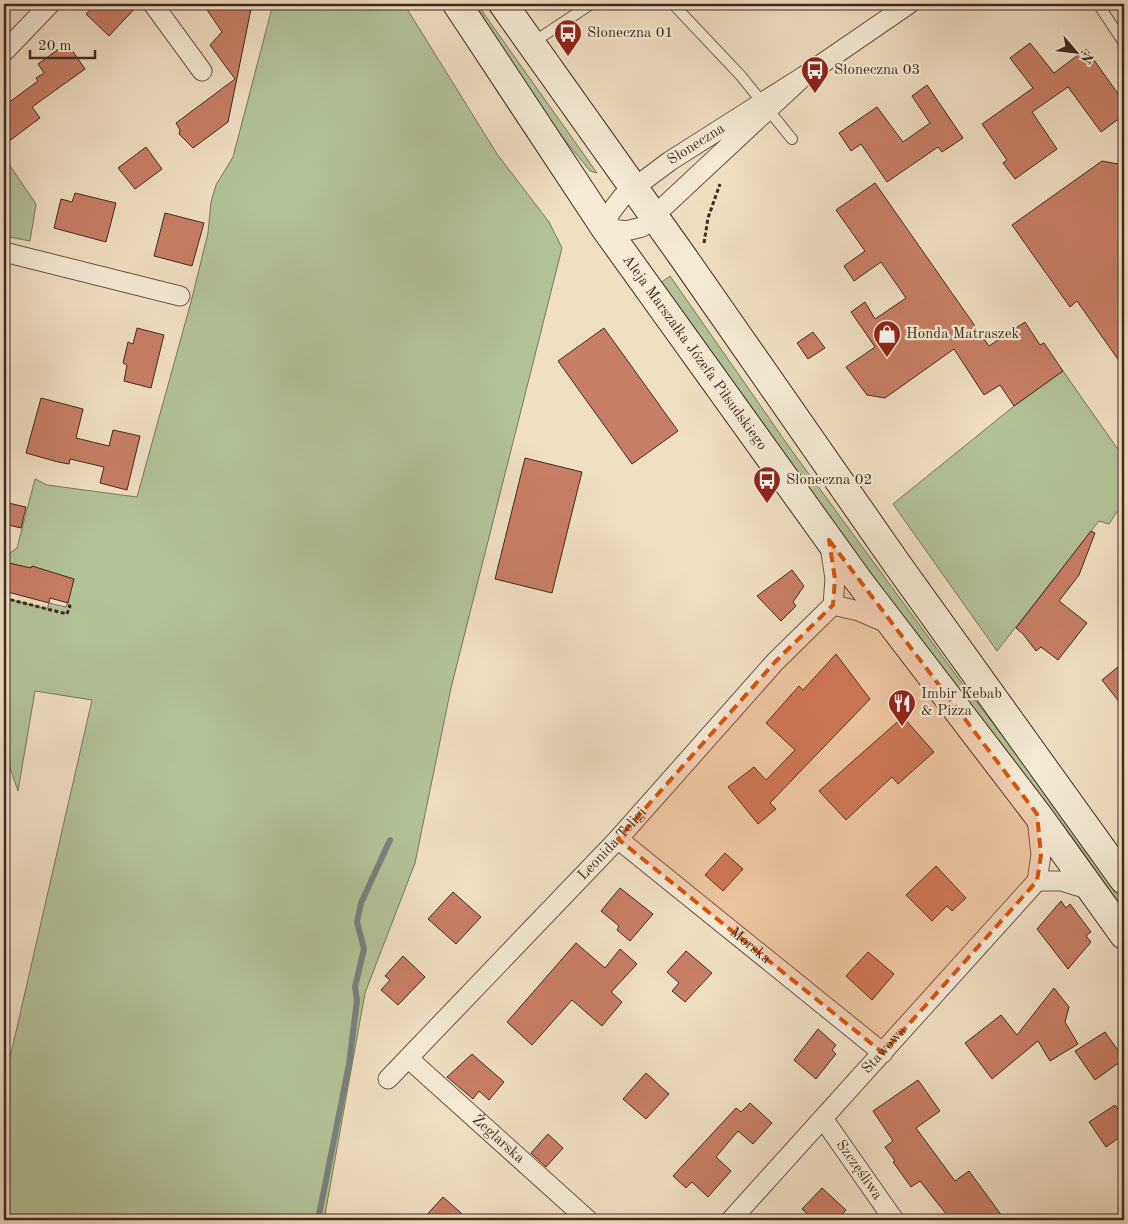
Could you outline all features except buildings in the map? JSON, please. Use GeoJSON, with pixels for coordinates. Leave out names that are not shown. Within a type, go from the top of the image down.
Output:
{"type":"FeatureCollection","features":[{"type":"Feature","properties":{"kind":"main road","name":"Aleja Marszałka Józefa Piłsudskiego"},"geometry":{"type":"LineString","coordinates":[[457,4],[604,228],[829,540],[1037,814],[1124,935]]}},
{"type":"Feature","properties":{"kind":"main road"},"geometry":{"type":"LineString","coordinates":[[503,4],[897,564],[1124,880]]}},
{"type":"Feature","properties":{"kind":"street"},"geometry":{"type":"LineString","coordinates":[[4,52],[50,4]]}},
{"type":"Feature","properties":{"kind":"street"},"geometry":{"type":"LineString","coordinates":[[153,4],[202,71]]}},
{"type":"Feature","properties":{"kind":"street","name":"Słoneczna"},"geometry":{"type":"LineString","coordinates":[[765,106],[670,161],[633,189],[615,206],[604,228],[634,230],[653,217],[765,106],[804,76],[909,4]]}},
{"type":"Feature","properties":{"kind":"street"},"geometry":{"type":"LineString","coordinates":[[4,252],[180,296]]}},
{"type":"Feature","properties":{"kind":"street"},"geometry":{"type":"LineString","coordinates":[[829,540],[835,578],[833,605],[859,611],[892,625]]}},
{"type":"Feature","properties":{"kind":"street","name":"Leonida Teligi"},"geometry":{"type":"LineString","coordinates":[[388,1079],[618,839],[775,662],[833,605]]}},
{"type":"Feature","properties":{"kind":"street"},"geometry":{"type":"LineString","coordinates":[[1037,814],[1041,855],[1037,882],[1061,881],[1094,891]]}},
{"type":"Feature","properties":{"kind":"street","name":"Morska"},"geometry":{"type":"LineString","coordinates":[[618,839],[882,1053]]}},
{"type":"Feature","properties":{"kind":"street","name":"Stawowa"},"geometry":{"type":"LineString","coordinates":[[731,1220],[824,1120],[1037,882]]}},
{"type":"Feature","properties":{"kind":"street","name":"Żeglarska"},"geometry":{"type":"LineString","coordinates":[[409,1059],[588,1220]]}},
{"type":"Feature","properties":{"kind":"street","name":"Szczęśliwa"},"geometry":{"type":"LineString","coordinates":[[824,1120],[894,1220]]}},
{"type":"Feature","properties":{"kind":"lane"},"geometry":{"type":"LineString","coordinates":[[531,44],[591,4]]}},
{"type":"Feature","properties":{"kind":"lane"},"geometry":{"type":"LineString","coordinates":[[673,4],[741,76],[792,139]]}},
{"type":"Feature","properties":{"kind":"lane"},"geometry":{"type":"LineString","coordinates":[[1098,4],[1119,30],[1124,43]]}},
{"type":"Feature","properties":{"kind":"path"},"geometry":{"type":"LineString","coordinates":[[703,250],[708,218],[722,178]]}},
{"type":"Feature","properties":{"kind":"path"},"geometry":{"type":"LineString","coordinates":[[20,603],[22,596]]}},
{"type":"Feature","properties":{"kind":"path"},"geometry":{"type":"LineString","coordinates":[[4,598],[67,614],[70,606],[66,605]]}},
{"type":"Feature","properties":{"kind":"path"},"geometry":{"type":"LineString","coordinates":[[45,609],[47,602]]}},
{"type":"Feature","properties":{"kind":"highlighted area"},"geometry":{"type":"Polygon","coordinates":[[[829,540],[1037,814],[1041,855],[1037,881],[883,1053],[618,839],[775,662],[833,605],[835,579],[829,540]]]}},
{"type":"Feature","properties":{"kind":"green space"},"geometry":{"type":"Polygon","coordinates":[[[273,4],[404,4],[497,154],[549,222],[562,248],[451,688],[415,863],[365,993],[324,1220],[4,1220],[4,1084],[92,700],[35,691],[18,791],[4,751],[4,598],[47,609],[49,603],[66,607],[74,579],[9,563],[4,576],[4,557],[17,548],[35,479],[47,485],[137,497],[191,302],[208,233],[211,202],[216,185],[233,157],[273,4]]]}},
{"type":"Feature","properties":{"kind":"green space"},"geometry":{"type":"Polygon","coordinates":[[[466,4],[477,4],[597,173],[590,171],[564,139],[466,4]]]}},
{"type":"Feature","properties":{"kind":"green space"},"geometry":{"type":"Polygon","coordinates":[[[4,157],[36,204],[30,241],[4,236],[4,157]]]}},
{"type":"Feature","properties":{"kind":"green space"},"geometry":{"type":"Polygon","coordinates":[[[670,276],[792,451],[962,683],[1086,844],[1124,899],[1124,910],[1073,838],[820,508],[659,284],[670,276]]]}},
{"type":"Feature","properties":{"kind":"green space"},"geometry":{"type":"Polygon","coordinates":[[[1063,371],[1124,458],[1124,501],[1109,524],[1099,521],[997,651],[893,504],[1014,406],[1063,371]]]}},
{"type":"Feature","properties":{"kind":"waterway"},"geometry":{"type":"LineString","coordinates":[[318,1220],[349,1064],[357,1001],[355,987],[364,949],[357,922],[361,903],[390,840]]}},
{"type":"Feature","properties":{"kind":"place","name":"Słoneczna 01"},"geometry":{"type":"Point","coordinates":[568,57]}},
{"type":"Feature","properties":{"kind":"place","name":"Słoneczna 03"},"geometry":{"type":"Point","coordinates":[815,94]}},
{"type":"Feature","properties":{"kind":"place","name":"Honda Matraszek"},"geometry":{"type":"Point","coordinates":[887,358]}},
{"type":"Feature","properties":{"kind":"place","name":"Słoneczna 02"},"geometry":{"type":"Point","coordinates":[767,504]}},
{"type":"Feature","properties":{"kind":"place","name":"Imbir Kebab & Pizza"},"geometry":{"type":"Point","coordinates":[902,727]}}]}
